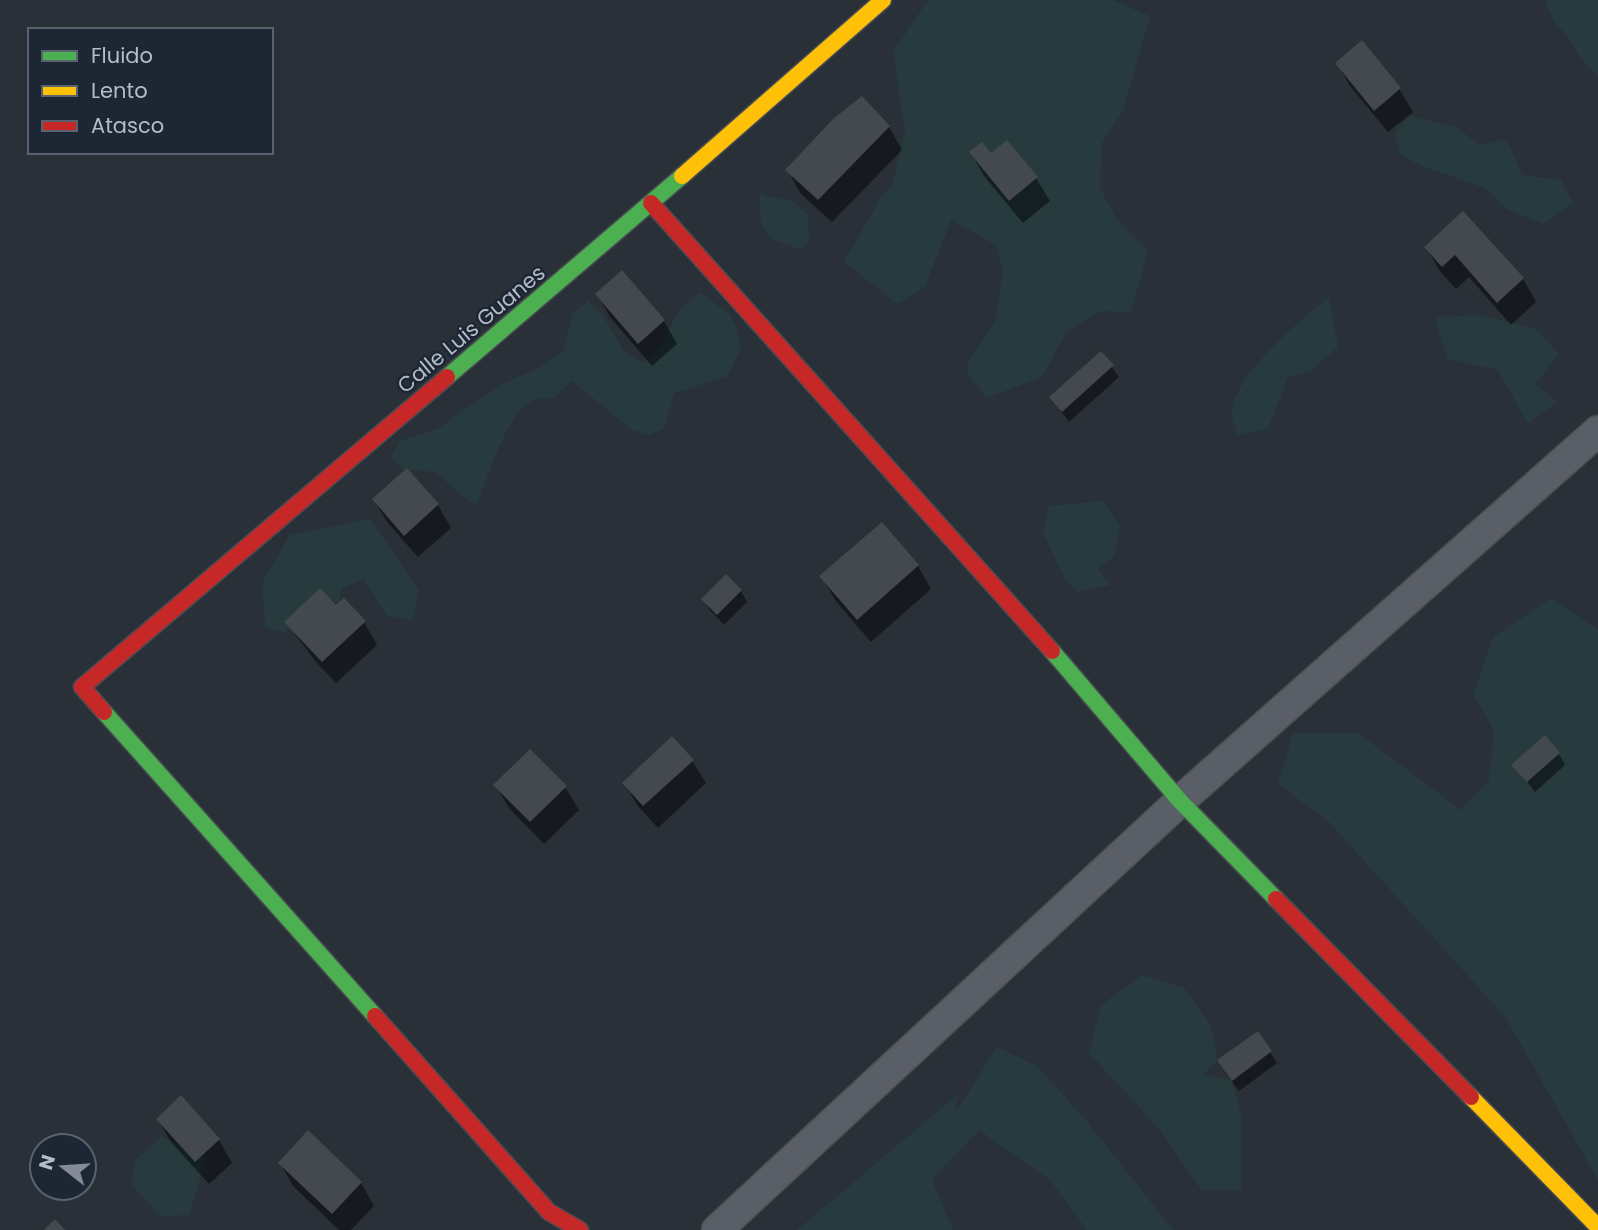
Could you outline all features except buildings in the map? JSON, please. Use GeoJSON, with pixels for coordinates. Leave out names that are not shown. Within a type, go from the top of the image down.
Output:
{"type":"FeatureCollection","features":[{"type":"Feature","properties":{"kind":"street","name":"Calle Luis Guanes"},"geometry":{"type":"LineString","coordinates":[[580,1230],[549,1212],[82,687],[650,204],[883,0]]}},
{"type":"Feature","properties":{"kind":"street"},"geometry":{"type":"LineString","coordinates":[[650,204],[1000,591],[1180,801],[1598,1227]]}},
{"type":"Feature","properties":{"kind":"street"},"geometry":{"type":"LineString","coordinates":[[717,1230],[1180,801],[1598,431]]}},
{"type":"Feature","properties":{"kind":"green space"},"geometry":{"type":"Polygon","coordinates":[[[928,0],[1112,0],[1150,16],[1123,111],[1102,143],[1100,188],[1117,220],[1148,251],[1131,312],[1100,311],[1067,331],[1042,377],[986,398],[967,372],[969,360],[995,323],[1003,272],[996,245],[951,220],[925,287],[898,304],[844,262],[881,197],[892,186],[905,130],[893,52],[928,0]]]}},
{"type":"Feature","properties":{"kind":"green space"},"geometry":{"type":"Polygon","coordinates":[[[1548,0],[1598,0],[1598,77],[1554,22],[1546,3],[1548,0]]]}},
{"type":"Feature","properties":{"kind":"green space"},"geometry":{"type":"Polygon","coordinates":[[[1410,116],[1456,127],[1480,145],[1502,140],[1509,144],[1522,175],[1561,180],[1573,203],[1543,224],[1506,209],[1487,189],[1422,166],[1401,155],[1394,133],[1410,116]]]}},
{"type":"Feature","properties":{"kind":"green space"},"geometry":{"type":"Polygon","coordinates":[[[759,191],[763,195],[793,201],[808,215],[809,242],[799,249],[771,239],[761,223],[759,191]]]}},
{"type":"Feature","properties":{"kind":"green space"},"geometry":{"type":"Polygon","coordinates":[[[699,292],[729,313],[736,327],[741,349],[727,377],[674,393],[664,429],[649,435],[632,430],[572,381],[552,399],[535,399],[516,417],[499,447],[477,506],[437,473],[421,470],[404,472],[391,457],[398,445],[395,443],[437,429],[498,386],[540,367],[563,351],[573,313],[588,301],[604,317],[624,352],[644,363],[665,340],[677,313],[699,292]]]}},
{"type":"Feature","properties":{"kind":"green space"},"geometry":{"type":"Polygon","coordinates":[[[1329,297],[1338,347],[1310,372],[1288,377],[1268,429],[1238,435],[1232,414],[1235,399],[1243,383],[1270,350],[1329,297]]]}},
{"type":"Feature","properties":{"kind":"green space"},"geometry":{"type":"Polygon","coordinates":[[[1481,315],[1536,329],[1559,354],[1535,384],[1557,402],[1528,424],[1498,370],[1447,359],[1435,317],[1481,315]]]}},
{"type":"Feature","properties":{"kind":"green space"},"geometry":{"type":"Polygon","coordinates":[[[1103,501],[1120,526],[1114,557],[1098,568],[1110,585],[1077,592],[1065,579],[1043,533],[1049,506],[1103,501]]]}},
{"type":"Feature","properties":{"kind":"green space"},"geometry":{"type":"Polygon","coordinates":[[[370,519],[419,590],[413,619],[388,617],[364,580],[342,588],[339,603],[316,599],[293,615],[285,633],[265,627],[262,583],[290,535],[370,519]]]}},
{"type":"Feature","properties":{"kind":"green space"},"geometry":{"type":"Polygon","coordinates":[[[1551,598],[1598,629],[1598,1180],[1506,1018],[1328,821],[1278,784],[1293,733],[1358,733],[1461,810],[1489,780],[1494,730],[1473,694],[1494,636],[1551,598]]]}},
{"type":"Feature","properties":{"kind":"green space"},"geometry":{"type":"Polygon","coordinates":[[[1142,975],[1184,988],[1211,1025],[1217,1060],[1203,1074],[1232,1081],[1241,1115],[1241,1190],[1202,1191],[1160,1130],[1089,1053],[1101,1005],[1142,975]]]}},
{"type":"Feature","properties":{"kind":"green space"},"geometry":{"type":"Polygon","coordinates":[[[997,1047],[1037,1066],[1085,1119],[1173,1230],[1087,1230],[1050,1180],[979,1130],[932,1180],[953,1230],[797,1230],[958,1094],[955,1113],[997,1047]]]}},
{"type":"Feature","properties":{"kind":"green space"},"geometry":{"type":"Polygon","coordinates":[[[162,1136],[206,1159],[189,1215],[160,1216],[131,1184],[136,1160],[162,1136]]]}},
{"type":"Feature","properties":{"kind":"traffic: fast"},"geometry":{"type":"LineString","coordinates":[[447,377],[682,176]]}},
{"type":"Feature","properties":{"kind":"traffic: fast"},"geometry":{"type":"LineString","coordinates":[[1052,651],[1180,801],[1276,899]]}},
{"type":"Feature","properties":{"kind":"traffic: fast"},"geometry":{"type":"LineString","coordinates":[[104,712],[375,1016]]}},
{"type":"Feature","properties":{"kind":"traffic: slow"},"geometry":{"type":"LineString","coordinates":[[682,176],[883,0]]}},
{"type":"Feature","properties":{"kind":"traffic: slow"},"geometry":{"type":"LineString","coordinates":[[1471,1097],[1598,1227]]}},
{"type":"Feature","properties":{"kind":"traffic: jam"},"geometry":{"type":"LineString","coordinates":[[651,203],[1052,651]]}},
{"type":"Feature","properties":{"kind":"traffic: jam"},"geometry":{"type":"LineString","coordinates":[[104,712],[82,687],[447,377]]}},
{"type":"Feature","properties":{"kind":"traffic: jam"},"geometry":{"type":"LineString","coordinates":[[1276,899],[1471,1097]]}},
{"type":"Feature","properties":{"kind":"traffic: jam"},"geometry":{"type":"LineString","coordinates":[[375,1016],[549,1212],[580,1230]]}}]}
